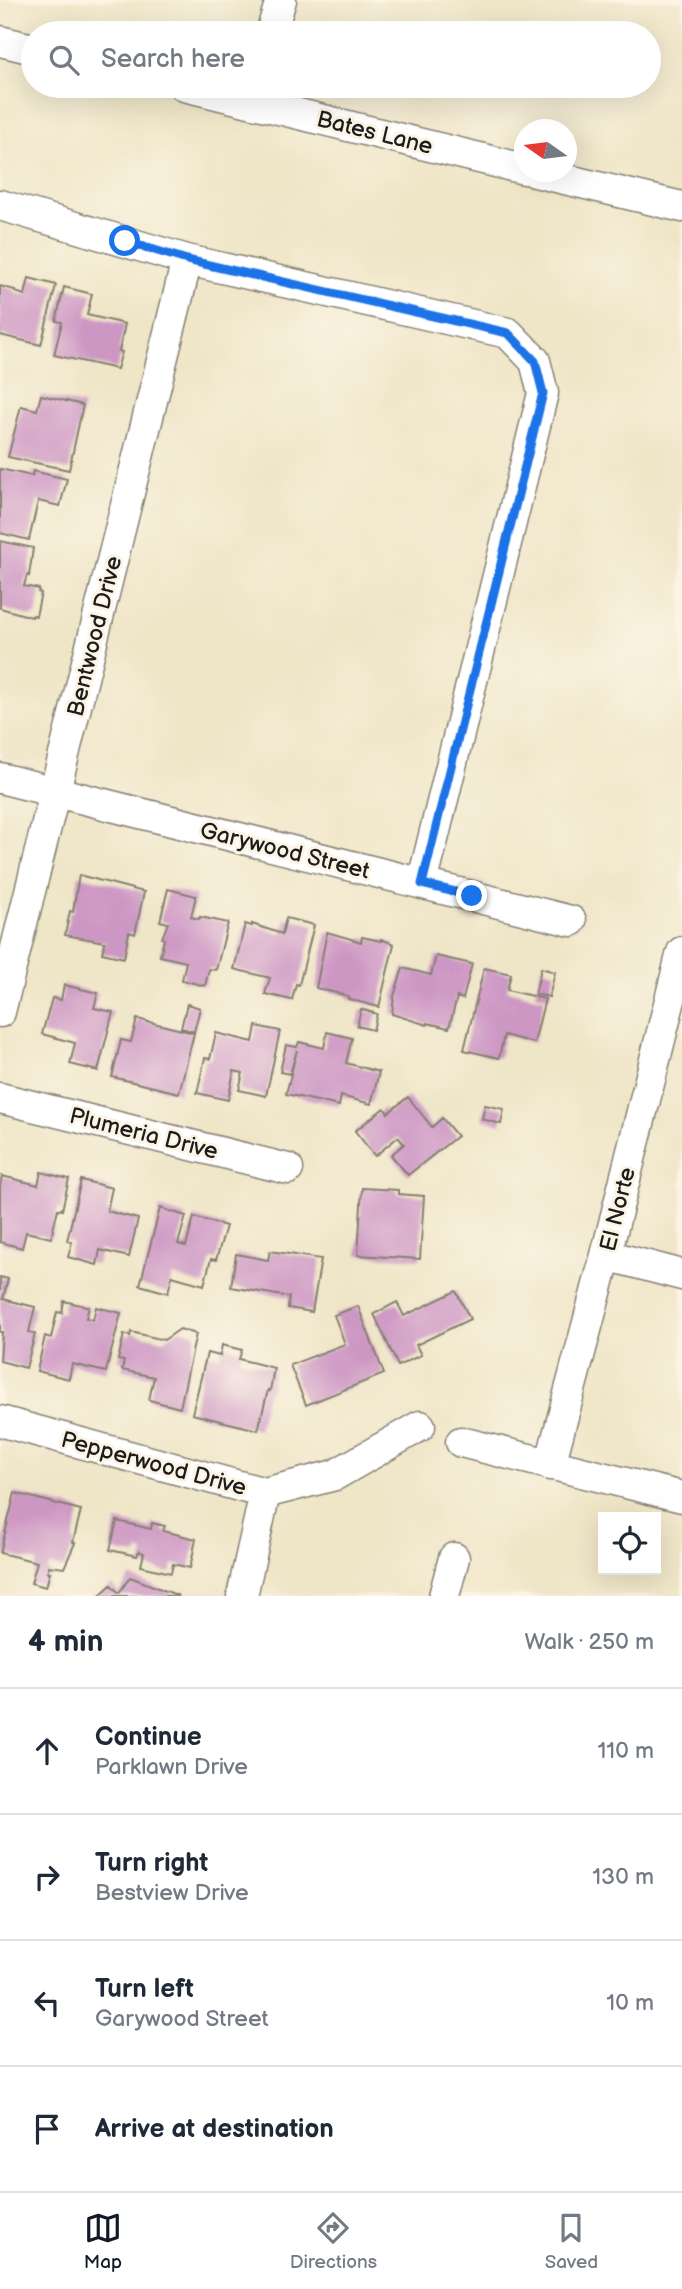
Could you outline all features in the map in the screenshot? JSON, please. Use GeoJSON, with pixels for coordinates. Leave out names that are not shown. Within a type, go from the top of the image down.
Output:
{"type":"FeatureCollection","features":[{"type":"Feature","properties":{"kind":"street"},"geometry":{"type":"LineString","coordinates":[[275,21],[281,0]]}},
{"type":"Feature","properties":{"kind":"street"},"geometry":{"type":"LineString","coordinates":[[0,41],[21,46]]}},
{"type":"Feature","properties":{"kind":"street","name":"Bates Lane"},"geometry":{"type":"LineString","coordinates":[[268,98],[514,166]]}},
{"type":"Feature","properties":{"kind":"street"},"geometry":{"type":"LineString","coordinates":[[577,182],[682,207]]}},
{"type":"Feature","properties":{"kind":"street"},"geometry":{"type":"LineString","coordinates":[[0,205],[187,260],[508,333],[535,361],[543,393],[422,884]]}},
{"type":"Feature","properties":{"kind":"street","name":"Bentwood Drive"},"geometry":{"type":"LineString","coordinates":[[0,1012],[187,260]]}},
{"type":"Feature","properties":{"kind":"street","name":"Garywood Street"},"geometry":{"type":"LineString","coordinates":[[0,778],[570,921]]}},
{"type":"Feature","properties":{"kind":"street","name":"El Norte"},"geometry":{"type":"LineString","coordinates":[[550,1465],[606,1255],[669,1058],[682,952]]}},
{"type":"Feature","properties":{"kind":"street","name":"Plumeria Drive"},"geometry":{"type":"LineString","coordinates":[[0,1098],[288,1169]]}},
{"type":"Feature","properties":{"kind":"street"},"geometry":{"type":"LineString","coordinates":[[606,1255],[682,1275]]}},
{"type":"Feature","properties":{"kind":"street","name":"Pepperwood Drive"},"geometry":{"type":"LineString","coordinates":[[0,1421],[265,1493],[335,1475],[419,1426]]}},
{"type":"Feature","properties":{"kind":"street"},"geometry":{"type":"LineString","coordinates":[[461,1442],[682,1497]]}},
{"type":"Feature","properties":{"kind":"street"},"geometry":{"type":"LineString","coordinates":[[242,1596],[265,1493]]}},
{"type":"Feature","properties":{"kind":"street"},"geometry":{"type":"LineString","coordinates":[[444,1596],[454,1558]]}},
{"type":"Feature","properties":{"kind":"building"},"geometry":{"type":"Polygon","coordinates":[[[29,278],[56,285],[41,345],[0,335],[0,286],[25,295],[29,278]]]}},
{"type":"Feature","properties":{"kind":"building"},"geometry":{"type":"Polygon","coordinates":[[[64,287],[92,294],[87,315],[125,324],[117,369],[54,355],[62,322],[56,321],[64,287]]]}},
{"type":"Feature","properties":{"kind":"building"},"geometry":{"type":"Polygon","coordinates":[[[41,395],[83,405],[69,470],[8,457],[21,406],[37,410],[41,395]]]}},
{"type":"Feature","properties":{"kind":"building"},"geometry":{"type":"Polygon","coordinates":[[[0,469],[32,476],[33,471],[67,479],[60,506],[38,501],[29,540],[0,533],[0,469]]]}},
{"type":"Feature","properties":{"kind":"building"},"geometry":{"type":"Polygon","coordinates":[[[0,541],[33,548],[29,576],[27,575],[24,586],[39,589],[38,592],[41,593],[36,616],[0,608],[0,541]]]}},
{"type":"Feature","properties":{"kind":"building"},"geometry":{"type":"Polygon","coordinates":[[[79,875],[144,892],[135,934],[129,932],[124,958],[102,953],[105,942],[65,935],[70,911],[73,912],[79,875]]]}},
{"type":"Feature","properties":{"kind":"building"},"geometry":{"type":"Polygon","coordinates":[[[168,889],[196,896],[191,917],[228,923],[216,970],[209,969],[205,986],[182,980],[186,962],[160,956],[162,938],[168,923],[160,921],[168,889]]]}},
{"type":"Feature","properties":{"kind":"building"},"geometry":{"type":"Polygon","coordinates":[[[286,918],[314,925],[299,985],[296,984],[292,1000],[265,994],[270,978],[234,969],[245,924],[282,934],[286,918]]]}},
{"type":"Feature","properties":{"kind":"building"},"geometry":{"type":"Polygon","coordinates":[[[327,932],[361,942],[362,937],[381,939],[394,944],[379,1007],[316,988],[327,932]]]}},
{"type":"Feature","properties":{"kind":"building"},"geometry":{"type":"Polygon","coordinates":[[[436,956],[472,964],[463,999],[457,997],[449,1028],[427,1025],[392,1014],[394,996],[403,968],[431,975],[436,956]]]}},
{"type":"Feature","properties":{"kind":"building"},"geometry":{"type":"Polygon","coordinates":[[[484,968],[511,974],[507,990],[545,999],[534,1043],[504,1035],[499,1058],[464,1050],[484,968]]]}},
{"type":"Feature","properties":{"kind":"building"},"geometry":{"type":"Polygon","coordinates":[[[541,968],[555,972],[549,997],[535,994],[541,968]]]}},
{"type":"Feature","properties":{"kind":"building"},"geometry":{"type":"Polygon","coordinates":[[[64,985],[98,993],[94,1008],[113,1012],[98,1071],[70,1064],[75,1043],[42,1034],[52,998],[61,1000],[64,985]]]}},
{"type":"Feature","properties":{"kind":"building"},"geometry":{"type":"Polygon","coordinates":[[[187,1004],[200,1008],[194,1032],[181,1028],[187,1004]]]}},
{"type":"Feature","properties":{"kind":"building"},"geometry":{"type":"Polygon","coordinates":[[[361,1009],[377,1014],[373,1030],[357,1026],[361,1009]]]}},
{"type":"Feature","properties":{"kind":"building"},"geometry":{"type":"Polygon","coordinates":[[[137,1019],[194,1033],[179,1093],[112,1077],[121,1040],[131,1042],[137,1019]]]}},
{"type":"Feature","properties":{"kind":"building"},"geometry":{"type":"Polygon","coordinates":[[[256,1026],[280,1031],[266,1096],[239,1090],[243,1073],[234,1071],[228,1100],[197,1093],[205,1058],[210,1059],[216,1033],[253,1042],[256,1026]]]}},
{"type":"Feature","properties":{"kind":"building"},"geometry":{"type":"Polygon","coordinates":[[[327,1032],[352,1038],[346,1063],[379,1072],[371,1104],[341,1096],[339,1106],[286,1094],[297,1050],[290,1074],[280,1072],[286,1045],[297,1047],[299,1042],[324,1048],[327,1032]]]}},
{"type":"Feature","properties":{"kind":"building"},"geometry":{"type":"Polygon","coordinates":[[[408,1097],[432,1127],[442,1118],[457,1136],[408,1175],[391,1155],[404,1144],[398,1137],[375,1156],[355,1131],[384,1108],[388,1113],[408,1097]]]}},
{"type":"Feature","properties":{"kind":"building"},"geometry":{"type":"Polygon","coordinates":[[[485,1105],[504,1109],[501,1124],[482,1119],[485,1105]]]}},
{"type":"Feature","properties":{"kind":"building"},"geometry":{"type":"Polygon","coordinates":[[[41,1172],[69,1179],[62,1210],[58,1209],[51,1238],[26,1232],[22,1248],[0,1242],[2,1176],[38,1185],[41,1172]]]}},
{"type":"Feature","properties":{"kind":"building"},"geometry":{"type":"Polygon","coordinates":[[[81,1180],[112,1188],[107,1211],[138,1219],[129,1257],[100,1250],[97,1265],[68,1257],[72,1242],[67,1241],[81,1180]]]}},
{"type":"Feature","properties":{"kind":"building"},"geometry":{"type":"Polygon","coordinates":[[[362,1188],[398,1190],[398,1194],[424,1196],[420,1259],[358,1255],[362,1188]]]}},
{"type":"Feature","properties":{"kind":"building"},"geometry":{"type":"Polygon","coordinates":[[[160,1208],[186,1216],[178,1244],[186,1246],[194,1217],[226,1226],[216,1260],[211,1259],[204,1285],[172,1276],[168,1293],[140,1285],[160,1208]]]}},
{"type":"Feature","properties":{"kind":"building"},"geometry":{"type":"Polygon","coordinates":[[[270,1251],[321,1259],[312,1312],[288,1308],[289,1297],[231,1287],[236,1254],[268,1260],[270,1251]]]}},
{"type":"Feature","properties":{"kind":"building"},"geometry":{"type":"Polygon","coordinates":[[[0,1277],[8,1279],[3,1299],[35,1307],[29,1332],[35,1334],[26,1368],[0,1361],[0,1277]]]}},
{"type":"Feature","properties":{"kind":"building"},"geometry":{"type":"Polygon","coordinates":[[[456,1291],[470,1319],[416,1345],[421,1355],[398,1366],[374,1314],[397,1302],[404,1316],[456,1291]]]}},
{"type":"Feature","properties":{"kind":"building"},"geometry":{"type":"Polygon","coordinates":[[[64,1301],[89,1307],[86,1318],[93,1320],[96,1307],[121,1313],[106,1372],[72,1364],[69,1379],[37,1371],[45,1336],[51,1338],[57,1312],[62,1313],[64,1301]]]}},
{"type":"Feature","properties":{"kind":"building"},"geometry":{"type":"Polygon","coordinates":[[[358,1306],[384,1374],[306,1405],[290,1365],[345,1344],[334,1315],[358,1306]]]}},
{"type":"Feature","properties":{"kind":"building"},"geometry":{"type":"Polygon","coordinates":[[[180,1329],[196,1334],[180,1408],[149,1400],[154,1377],[122,1370],[124,1361],[118,1360],[124,1334],[130,1336],[131,1332],[164,1340],[180,1329]]]}},
{"type":"Feature","properties":{"kind":"building"},"geometry":{"type":"Polygon","coordinates":[[[222,1345],[242,1350],[239,1359],[274,1368],[258,1430],[192,1414],[207,1353],[220,1356],[222,1345]]]}},
{"type":"Feature","properties":{"kind":"building"},"geometry":{"type":"Polygon","coordinates":[[[15,1493],[81,1510],[73,1542],[75,1543],[64,1568],[49,1566],[46,1587],[31,1583],[37,1562],[0,1553],[15,1493]]]}},
{"type":"Feature","properties":{"kind":"building"},"geometry":{"type":"Polygon","coordinates":[[[117,1521],[151,1529],[152,1523],[165,1526],[163,1531],[196,1539],[190,1568],[173,1564],[171,1573],[141,1566],[144,1553],[139,1551],[137,1556],[110,1550],[117,1521]]]}},
{"type":"Feature","properties":{"kind":"building"},"geometry":{"type":"Polygon","coordinates":[[[130,1577],[179,1596],[99,1596],[111,1585],[119,1593],[130,1577]]]}},
{"type":"Feature","properties":{"kind":"route"},"geometry":{"type":"LineString","coordinates":[[125,241],[187,260],[508,333],[535,361],[543,393],[422,884],[472,896]]}}]}
